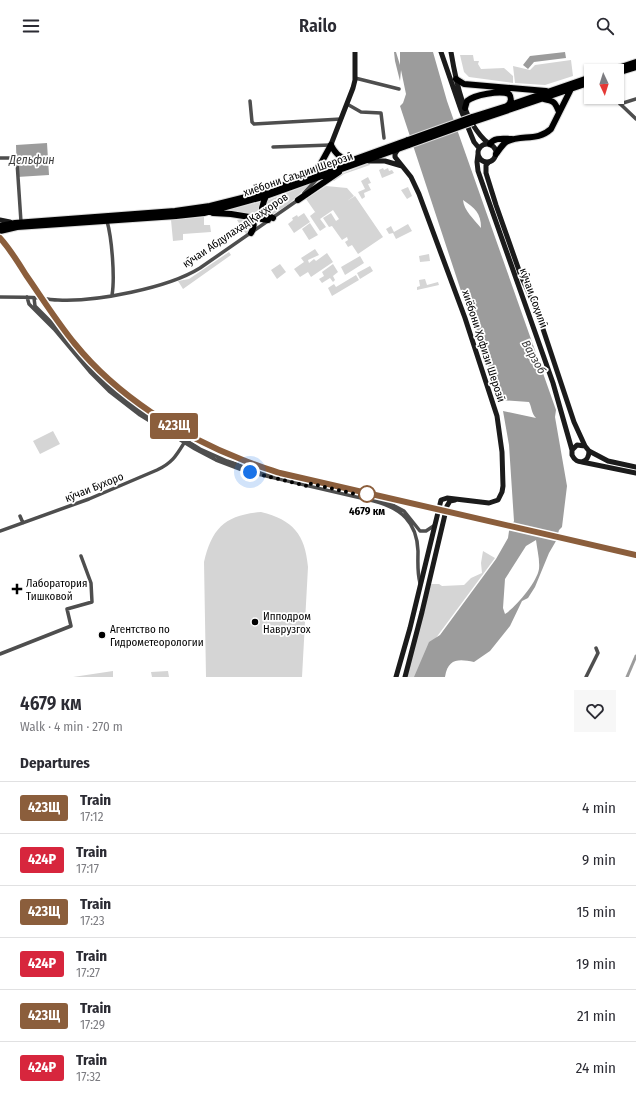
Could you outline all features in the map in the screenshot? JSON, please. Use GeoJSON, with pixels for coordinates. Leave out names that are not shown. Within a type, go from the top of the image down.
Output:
{"type":"FeatureCollection","features":[{"type":"Feature","properties":{"kind":"highway"},"geometry":{"type":"LineString","coordinates":[[624,66],[636,62]]}},
{"type":"Feature","properties":{"kind":"highway"},"geometry":{"type":"LineString","coordinates":[[624,71],[636,67]]}},
{"type":"Feature","properties":{"kind":"highway"},"geometry":{"type":"LineString","coordinates":[[456,79],[464,84],[550,92]]}},
{"type":"Feature","properties":{"kind":"highway","name":"хиёбони Саъдии Шерозӣ"},"geometry":{"type":"LineString","coordinates":[[0,226],[18,222],[174,211],[210,206],[254,195],[310,176],[343,169],[364,158],[584,80]]}},
{"type":"Feature","properties":{"kind":"highway","name":"хиёбони Саъдии Шерозӣ"},"geometry":{"type":"LineString","coordinates":[[472,119],[544,99],[584,84]]}},
{"type":"Feature","properties":{"kind":"highway"},"geometry":{"type":"LineString","coordinates":[[496,154],[505,143],[546,134],[551,129],[571,89]]}},
{"type":"Feature","properties":{"kind":"highway"},"geometry":{"type":"LineString","coordinates":[[465,108],[467,101],[476,96],[503,92],[508,94],[511,98],[510,104],[507,106]]}},
{"type":"Feature","properties":{"kind":"highway"},"geometry":{"type":"LineString","coordinates":[[544,99],[555,103],[559,112]]}},
{"type":"Feature","properties":{"kind":"highway"},"geometry":{"type":"LineString","coordinates":[[489,144],[496,139],[519,139]]}},
{"type":"Feature","properties":{"kind":"highway","name":"хиёбони Саъдии Шерозӣ"},"geometry":{"type":"LineString","coordinates":[[0,231],[17,227],[204,213],[266,196],[351,161],[398,149],[408,142]]}},
{"type":"Feature","properties":{"kind":"highway"},"geometry":{"type":"LineString","coordinates":[[331,145],[335,153],[342,158],[351,161]]}},
{"type":"Feature","properties":{"kind":"highway"},"geometry":{"type":"LineString","coordinates":[[310,176],[320,165],[331,145]]}},
{"type":"Feature","properties":{"kind":"highway"},"geometry":{"type":"LineString","coordinates":[[298,200],[343,169]]}},
{"type":"Feature","properties":{"kind":"highway"},"geometry":{"type":"LineString","coordinates":[[266,196],[262,204],[262,208],[270,219]]}},
{"type":"Feature","properties":{"kind":"highway"},"geometry":{"type":"LineString","coordinates":[[204,213],[219,213],[270,219]]}},
{"type":"Feature","properties":{"kind":"highway"},"geometry":{"type":"LineString","coordinates":[[247,216],[254,224],[251,233]]}},
{"type":"Feature","properties":{"kind":"main road","name":"кӯчаи Абдулаҳад Қаҳҳоров"},"geometry":{"type":"LineString","coordinates":[[319,175],[353,88],[355,78],[355,52]]}},
{"type":"Feature","properties":{"kind":"main road","name":"кӯчаи Соҳилӣ"},"geometry":{"type":"LineString","coordinates":[[441,52],[461,110],[478,151],[478,171],[553,383],[572,450],[573,459],[578,462],[582,462]]}},
{"type":"Feature","properties":{"kind":"main road"},"geometry":{"type":"LineString","coordinates":[[451,52],[456,79],[465,108],[476,132],[496,149],[495,158],[489,162],[480,158],[478,151],[483,144],[489,144]]}},
{"type":"Feature","properties":{"kind":"main road"},"geometry":{"type":"LineString","coordinates":[[398,149],[395,157],[402,166]]}},
{"type":"Feature","properties":{"kind":"main road"},"geometry":{"type":"LineString","coordinates":[[364,158],[385,161],[402,166]]}},
{"type":"Feature","properties":{"kind":"main road","name":"кӯчаи Соҳилӣ"},"geometry":{"type":"LineString","coordinates":[[489,162],[486,165],[486,173],[496,205],[521,276],[536,308],[574,422],[584,446],[589,451],[608,462],[636,467]]}},
{"type":"Feature","properties":{"kind":"main road","name":"хиёбони Ҳофизи Шерозӣ"},"geometry":{"type":"LineString","coordinates":[[396,677],[421,585],[441,500],[447,498],[489,503],[494,502],[500,497],[503,486],[503,468],[498,423],[485,377],[449,273],[415,185],[402,166]]}},
{"type":"Feature","properties":{"kind":"main road"},"geometry":{"type":"LineString","coordinates":[[0,220],[6,222],[18,222]]}},
{"type":"Feature","properties":{"kind":"main road"},"geometry":{"type":"LineString","coordinates":[[553,383],[561,380]]}},
{"type":"Feature","properties":{"kind":"main road"},"geometry":{"type":"LineString","coordinates":[[572,450],[577,445],[584,446]]}},
{"type":"Feature","properties":{"kind":"main road"},"geometry":{"type":"LineString","coordinates":[[582,462],[588,458],[589,451]]}},
{"type":"Feature","properties":{"kind":"main road"},"geometry":{"type":"LineString","coordinates":[[582,462],[636,473]]}},
{"type":"Feature","properties":{"kind":"main road"},"geometry":{"type":"LineString","coordinates":[[405,677],[447,506],[451,501],[456,500]]}},
{"type":"Feature","properties":{"kind":"main road"},"geometry":{"type":"LineString","coordinates":[[421,585],[428,588]]}},
{"type":"Feature","properties":{"kind":"street"},"geometry":{"type":"LineString","coordinates":[[355,78],[399,89]]}},
{"type":"Feature","properties":{"kind":"street"},"geometry":{"type":"LineString","coordinates":[[624,103],[636,99]]}},
{"type":"Feature","properties":{"kind":"street"},"geometry":{"type":"LineString","coordinates":[[250,101],[253,124],[341,119]]}},
{"type":"Feature","properties":{"kind":"street"},"geometry":{"type":"LineString","coordinates":[[347,104],[361,112],[381,113],[384,138]]}},
{"type":"Feature","properties":{"kind":"street"},"geometry":{"type":"LineString","coordinates":[[620,104],[635,118]]}},
{"type":"Feature","properties":{"kind":"street"},"geometry":{"type":"LineString","coordinates":[[273,148],[331,145]]}},
{"type":"Feature","properties":{"kind":"street"},"geometry":{"type":"LineString","coordinates":[[0,158],[13,158],[17,162],[18,222]]}},
{"type":"Feature","properties":{"kind":"street","name":"кӯчаи Абдулаҳад Қаҳҳоров"},"geometry":{"type":"LineString","coordinates":[[0,297],[77,300],[112,295],[172,281],[191,273],[298,200],[319,175]]}},
{"type":"Feature","properties":{"kind":"street"},"geometry":{"type":"LineString","coordinates":[[107,221],[110,232],[113,288],[112,295]]}},
{"type":"Feature","properties":{"kind":"street"},"geometry":{"type":"LineString","coordinates":[[28,298],[29,304],[106,388],[137,413],[184,443],[208,456],[236,468],[259,475],[307,484]]}},
{"type":"Feature","properties":{"kind":"street"},"geometry":{"type":"LineString","coordinates":[[34,298],[35,306],[56,327],[101,379],[118,395],[147,416],[196,446],[227,461],[259,472],[381,500],[398,506],[408,515],[420,530],[426,531],[434,525]]}},
{"type":"Feature","properties":{"kind":"street","name":"кӯчаи Бухоро"},"geometry":{"type":"LineString","coordinates":[[0,531],[94,497],[163,468],[172,461],[184,443]]}},
{"type":"Feature","properties":{"kind":"street"},"geometry":{"type":"LineString","coordinates":[[352,494],[389,506],[398,511],[408,520],[418,544],[418,576],[421,585]]}},
{"type":"Feature","properties":{"kind":"street"},"geometry":{"type":"LineString","coordinates":[[20,516],[23,523]]}},
{"type":"Feature","properties":{"kind":"street"},"geometry":{"type":"LineString","coordinates":[[0,654],[70,626],[67,609],[92,602],[91,583],[81,556]]}},
{"type":"Feature","properties":{"kind":"street"},"geometry":{"type":"LineString","coordinates":[[586,677],[598,654],[596,648]]}},
{"type":"Feature","properties":{"kind":"shaded area"},"geometry":{"type":"Polygon","coordinates":[[[460,55],[473,55],[474,61],[479,61],[478,64],[481,69],[504,68],[513,76],[513,83],[469,77],[464,72],[460,55]]]}},
{"type":"Feature","properties":{"kind":"shaded area"},"geometry":{"type":"Polygon","coordinates":[[[571,60],[573,76],[545,85],[515,83],[513,66],[530,70],[535,65],[571,60]]]}},
{"type":"Feature","properties":{"kind":"shaded area"},"geometry":{"type":"Polygon","coordinates":[[[369,163],[370,165],[344,174],[334,181],[333,180],[344,173],[369,163]]]}},
{"type":"Feature","properties":{"kind":"shaded area"},"geometry":{"type":"Polygon","coordinates":[[[383,168],[384,170],[388,168],[389,171],[392,170],[394,173],[382,178],[379,170],[383,168]]]}},
{"type":"Feature","properties":{"kind":"shaded area"},"geometry":{"type":"Polygon","coordinates":[[[368,177],[371,183],[368,184],[371,190],[364,193],[365,197],[362,199],[358,192],[365,189],[361,181],[368,177]]]}},
{"type":"Feature","properties":{"kind":"shaded area"},"geometry":{"type":"Polygon","coordinates":[[[310,184],[289,204],[272,215],[270,215],[264,208],[266,201],[310,184]]]}},
{"type":"Feature","properties":{"kind":"shaded area"},"geometry":{"type":"Polygon","coordinates":[[[326,186],[347,188],[354,196],[347,201],[355,196],[383,237],[358,254],[352,245],[348,247],[345,242],[348,240],[347,237],[342,240],[332,226],[329,227],[323,218],[331,213],[336,221],[339,219],[333,210],[320,219],[306,199],[326,186]]]}},
{"type":"Feature","properties":{"kind":"shaded area"},"geometry":{"type":"Polygon","coordinates":[[[408,187],[412,196],[407,199],[401,190],[408,187]]]}},
{"type":"Feature","properties":{"kind":"shaded area"},"geometry":{"type":"Polygon","coordinates":[[[260,202],[260,212],[266,217],[223,211],[260,202]]]}},
{"type":"Feature","properties":{"kind":"shaded area"},"geometry":{"type":"Polygon","coordinates":[[[315,212],[326,227],[320,231],[310,216],[315,212]]]}},
{"type":"Feature","properties":{"kind":"shaded area"},"geometry":{"type":"Polygon","coordinates":[[[304,213],[310,222],[294,233],[288,224],[293,220],[292,218],[297,215],[298,217],[304,213]]]}},
{"type":"Feature","properties":{"kind":"shaded area"},"geometry":{"type":"Polygon","coordinates":[[[204,217],[204,225],[210,225],[211,232],[183,234],[183,240],[173,241],[171,220],[204,217]]]}},
{"type":"Feature","properties":{"kind":"shaded area"},"geometry":{"type":"Polygon","coordinates":[[[248,219],[252,224],[249,232],[246,234],[237,220],[248,219]]]}},
{"type":"Feature","properties":{"kind":"shaded area"},"geometry":{"type":"Polygon","coordinates":[[[310,223],[318,235],[309,240],[302,229],[310,223]]]}},
{"type":"Feature","properties":{"kind":"shaded area"},"geometry":{"type":"Polygon","coordinates":[[[408,224],[412,231],[396,239],[393,233],[389,234],[386,229],[391,226],[394,232],[408,224]]]}},
{"type":"Feature","properties":{"kind":"shaded area"},"geometry":{"type":"Polygon","coordinates":[[[315,249],[319,255],[308,260],[309,263],[314,259],[316,261],[327,253],[333,262],[311,277],[308,272],[300,277],[294,269],[304,262],[301,258],[315,249]]]}},
{"type":"Feature","properties":{"kind":"shaded area"},"geometry":{"type":"Polygon","coordinates":[[[229,252],[231,255],[183,289],[178,281],[189,279],[229,252]]]}},
{"type":"Feature","properties":{"kind":"shaded area"},"geometry":{"type":"Polygon","coordinates":[[[429,254],[430,261],[420,262],[419,256],[429,254]]]}},
{"type":"Feature","properties":{"kind":"shaded area"},"geometry":{"type":"Polygon","coordinates":[[[360,256],[364,263],[345,275],[341,267],[360,256]]]}},
{"type":"Feature","properties":{"kind":"shaded area"},"geometry":{"type":"Polygon","coordinates":[[[280,264],[286,272],[277,279],[271,270],[280,264]]]}},
{"type":"Feature","properties":{"kind":"shaded area"},"geometry":{"type":"Polygon","coordinates":[[[333,264],[338,272],[333,276],[335,280],[333,282],[330,278],[322,283],[319,279],[324,276],[322,272],[333,264]]]}},
{"type":"Feature","properties":{"kind":"shaded area"},"geometry":{"type":"Polygon","coordinates":[[[370,266],[373,271],[360,279],[357,273],[370,266]]]}},
{"type":"Feature","properties":{"kind":"shaded area"},"geometry":{"type":"Polygon","coordinates":[[[356,275],[359,280],[332,296],[328,288],[334,284],[336,287],[356,275]]]}},
{"type":"Feature","properties":{"kind":"shaded area"},"geometry":{"type":"Polygon","coordinates":[[[425,279],[427,285],[438,282],[439,285],[417,290],[417,287],[420,286],[419,280],[425,279]]]}},
{"type":"Feature","properties":{"kind":"shaded area"},"geometry":{"type":"Polygon","coordinates":[[[53,431],[60,444],[40,454],[33,441],[53,431]]]}},
{"type":"Feature","properties":{"kind":"shaded area","name":"Ипподром Наврузгох"},"geometry":{"type":"Polygon","coordinates":[[[261,512],[272,515],[289,524],[300,537],[304,546],[308,567],[302,677],[206,677],[204,562],[207,550],[216,532],[229,520],[238,516],[261,512]]]}},
{"type":"Feature","properties":{"kind":"shaded area"},"geometry":{"type":"Polygon","coordinates":[[[483,551],[495,558],[430,646],[416,677],[407,677],[431,584],[439,584],[442,586],[464,585],[471,578],[482,573],[481,563],[483,551]]]}},
{"type":"Feature","properties":{"kind":"shaded area"},"geometry":{"type":"Polygon","coordinates":[[[113,671],[113,677],[73,677],[113,671]]]}},
{"type":"Feature","properties":{"kind":"shaded area"},"geometry":{"type":"Polygon","coordinates":[[[168,671],[169,677],[152,677],[151,672],[168,671]]]}},
{"type":"Feature","properties":{"kind":"water","name":"Варзоб"},"geometry":{"type":"Polygon","coordinates":[[[394,52],[396,52],[400,65],[400,52],[433,52],[447,101],[556,410],[555,417],[567,486],[562,527],[559,530],[556,541],[549,553],[535,587],[528,598],[522,601],[510,626],[490,651],[474,662],[464,660],[455,661],[449,666],[445,677],[414,677],[429,642],[440,635],[496,559],[508,538],[509,531],[514,521],[509,445],[503,411],[536,418],[529,402],[499,400],[472,315],[461,291],[400,106],[403,103],[406,94],[401,70],[400,81],[394,52]],[[463,200],[467,211],[481,228],[480,218],[476,211],[463,200]],[[536,540],[526,546],[505,579],[503,608],[505,614],[515,606],[525,594],[537,574],[539,562],[536,540]]]}},
{"type":"Feature","properties":{"kind":"water"},"geometry":{"type":"Polygon","coordinates":[[[565,52],[566,58],[534,62],[528,69],[523,65],[530,56],[565,52]]]}},
{"type":"Feature","properties":{"kind":"water","name":"Дельфин"},"geometry":{"type":"Polygon","coordinates":[[[47,143],[49,175],[17,177],[16,145],[47,143]]]}},
{"type":"Feature","properties":{"kind":"waterway"},"geometry":{"type":"LineString","coordinates":[[627,677],[636,656]]}},
{"type":"Feature","properties":{"kind":"railway"},"geometry":{"type":"LineString","coordinates":[[0,238],[62,327],[92,363],[130,398],[173,427],[196,439],[243,460],[280,473],[636,555]]}},
{"type":"Feature","properties":{"kind":"train","name":"423Щ"},"geometry":{"type":"LineString","coordinates":[[0,238],[62,327],[95,366],[123,392],[180,430],[206,444],[243,461],[303,479],[636,555]]}},
{"type":"Feature","properties":{"kind":"place","name":"4679 км"},"geometry":{"type":"Point","coordinates":[367,494]}},
{"type":"Feature","properties":{"kind":"place","name":"Лаборатория Тишковой"},"geometry":{"type":"Point","coordinates":[17,589]}},
{"type":"Feature","properties":{"kind":"place","name":"Ипподром Наврузгох"},"geometry":{"type":"Point","coordinates":[255,622]}},
{"type":"Feature","properties":{"kind":"place","name":"Агентство по Гидрометеорологии"},"geometry":{"type":"Point","coordinates":[102,635]}},
{"type":"Feature","properties":{"kind":"route"},"geometry":{"type":"LineString","coordinates":[[250,472],[307,486],[308,483],[364,496],[367,494]]}}]}
